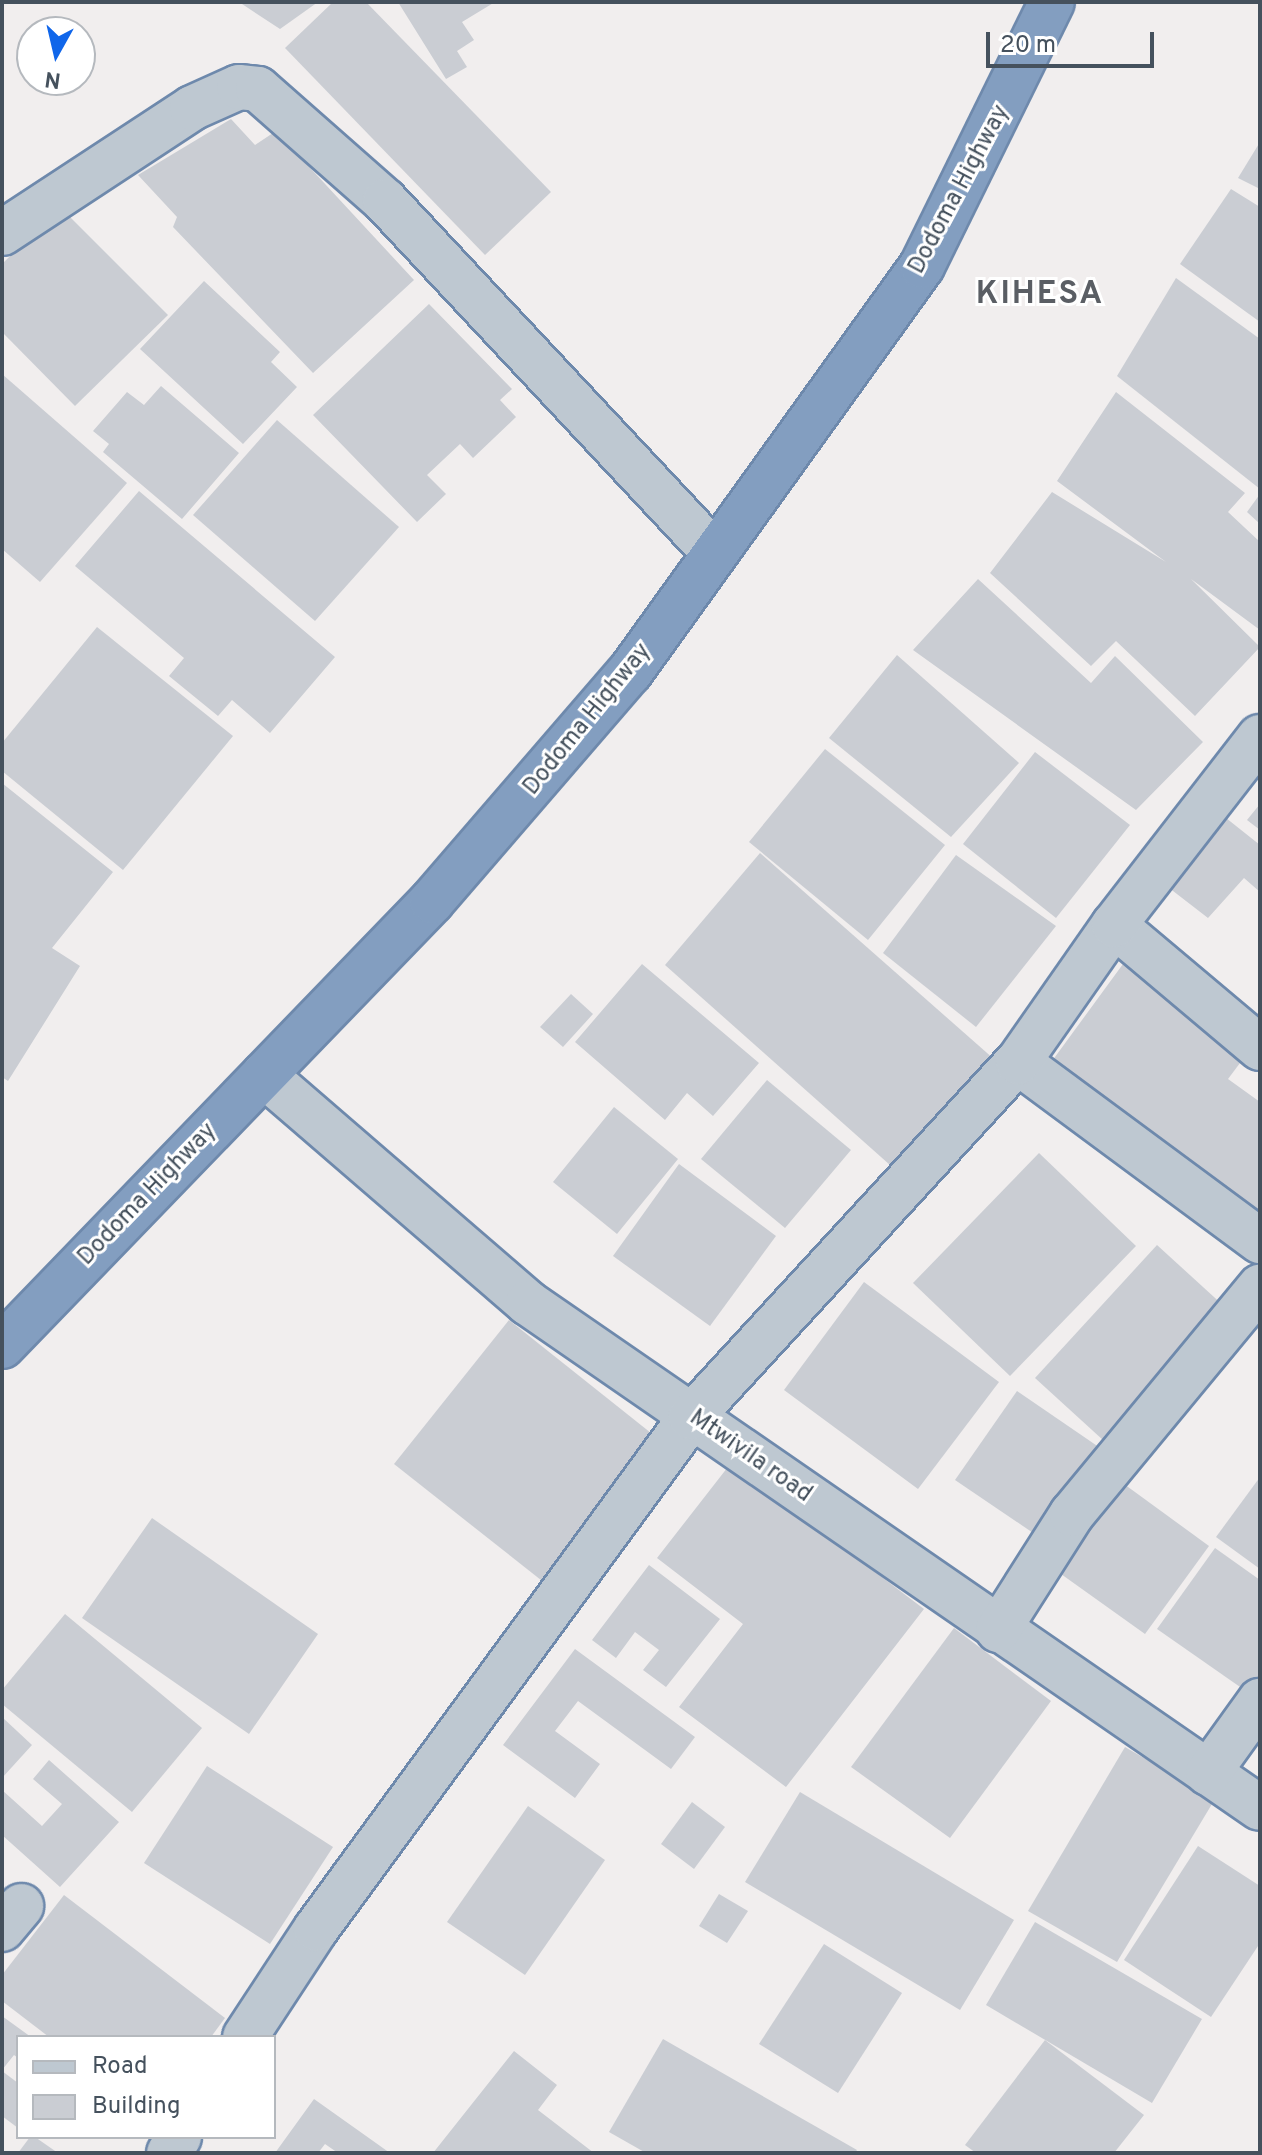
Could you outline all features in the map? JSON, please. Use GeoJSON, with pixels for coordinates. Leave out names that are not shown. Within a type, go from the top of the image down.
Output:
{"type":"FeatureCollection","features":[{"type":"Feature","properties":{"kind":"highway","name":"Dodoma Highway"},"geometry":{"type":"LineString","coordinates":[[2,1346],[264,1075],[550,771],[714,553],[922,266],[1052,2]]}},
{"type":"Feature","properties":{"kind":"street"},"geometry":{"type":"LineString","coordinates":[[2,233],[192,108],[239,87],[258,89],[385,201],[714,553]]}},
{"type":"Feature","properties":{"kind":"street"},"geometry":{"type":"LineString","coordinates":[[246,2035],[316,1929],[691,1417],[1018,1062],[1114,925],[1260,737]]}},
{"type":"Feature","properties":{"kind":"street"},"geometry":{"type":"LineString","coordinates":[[1114,925],[1260,1048]]}},
{"type":"Feature","properties":{"kind":"street"},"geometry":{"type":"LineString","coordinates":[[1018,1062],[1260,1241]]}},
{"type":"Feature","properties":{"kind":"street","name":"Mtwivila road"},"geometry":{"type":"LineString","coordinates":[[264,1075],[528,1303],[1260,1808]]}},
{"type":"Feature","properties":{"kind":"street"},"geometry":{"type":"LineString","coordinates":[[998,1630],[1072,1514],[1260,1287]]}},
{"type":"Feature","properties":{"kind":"street"},"geometry":{"type":"LineString","coordinates":[[1208,1773],[1260,1701]]}},
{"type":"Feature","properties":{"kind":"building"},"geometry":{"type":"Polygon","coordinates":[[[239,2],[318,2],[280,29],[239,2]]]}},
{"type":"Feature","properties":{"kind":"building"},"geometry":{"type":"Polygon","coordinates":[[[333,2],[366,2],[551,192],[485,255],[285,48],[333,2]]]}},
{"type":"Feature","properties":{"kind":"building"},"geometry":{"type":"Polygon","coordinates":[[[398,2],[495,2],[462,22],[474,40],[457,51],[467,67],[446,79],[398,2]]]}},
{"type":"Feature","properties":{"kind":"building"},"geometry":{"type":"Polygon","coordinates":[[[231,119],[255,145],[276,131],[414,280],[313,373],[173,227],[177,217],[138,175],[231,119]]]}},
{"type":"Feature","properties":{"kind":"building"},"geometry":{"type":"Polygon","coordinates":[[[1260,142],[1260,189],[1238,178],[1260,142]]]}},
{"type":"Feature","properties":{"kind":"building"},"geometry":{"type":"Polygon","coordinates":[[[1231,189],[1260,207],[1260,322],[1180,264],[1231,189]]]}},
{"type":"Feature","properties":{"kind":"building"},"geometry":{"type":"Polygon","coordinates":[[[60,207],[168,315],[75,406],[2,332],[2,264],[60,207]]]}},
{"type":"Feature","properties":{"kind":"building"},"geometry":{"type":"Polygon","coordinates":[[[1176,278],[1260,339],[1260,489],[1117,376],[1176,278]]]}},
{"type":"Feature","properties":{"kind":"building"},"geometry":{"type":"Polygon","coordinates":[[[204,281],[280,352],[271,362],[297,387],[243,444],[140,349],[204,281]]]}},
{"type":"Feature","properties":{"kind":"building"},"geometry":{"type":"Polygon","coordinates":[[[429,304],[512,389],[500,400],[516,417],[473,458],[460,444],[427,475],[446,494],[417,522],[313,415],[429,304]]]}},
{"type":"Feature","properties":{"kind":"building"},"geometry":{"type":"Polygon","coordinates":[[[2,374],[127,483],[40,582],[2,549],[2,374]]]}},
{"type":"Feature","properties":{"kind":"building"},"geometry":{"type":"Polygon","coordinates":[[[161,386],[239,453],[182,519],[103,452],[109,444],[93,431],[127,392],[144,405],[161,386]]]}},
{"type":"Feature","properties":{"kind":"building"},"geometry":{"type":"Polygon","coordinates":[[[1116,392],[1245,493],[1228,512],[1260,542],[1260,630],[1191,579],[1260,647],[1195,716],[1116,641],[1091,666],[990,573],[1052,492],[1166,562],[1057,481],[1116,392]]]}},
{"type":"Feature","properties":{"kind":"building"},"geometry":{"type":"Polygon","coordinates":[[[277,420],[399,527],[315,621],[193,515],[277,420]]]}},
{"type":"Feature","properties":{"kind":"building"},"geometry":{"type":"Polygon","coordinates":[[[139,491],[335,657],[270,733],[232,700],[218,716],[169,676],[184,658],[75,566],[139,491]]]}},
{"type":"Feature","properties":{"kind":"building"},"geometry":{"type":"Polygon","coordinates":[[[1260,494],[1260,524],[1247,512],[1260,494]]]}},
{"type":"Feature","properties":{"kind":"building"},"geometry":{"type":"Polygon","coordinates":[[[978,579],[1091,683],[1115,656],[1203,742],[1136,810],[913,650],[978,579]]]}},
{"type":"Feature","properties":{"kind":"building"},"geometry":{"type":"Polygon","coordinates":[[[97,627],[233,736],[123,870],[2,771],[2,743],[97,627]]]}},
{"type":"Feature","properties":{"kind":"building"},"geometry":{"type":"Polygon","coordinates":[[[897,655],[1019,763],[951,837],[829,738],[897,655]]]}},
{"type":"Feature","properties":{"kind":"building"},"geometry":{"type":"Polygon","coordinates":[[[825,749],[945,845],[868,940],[749,842],[825,749]]]}},
{"type":"Feature","properties":{"kind":"building"},"geometry":{"type":"Polygon","coordinates":[[[1035,752],[1130,825],[1056,918],[963,844],[1035,752]]]}},
{"type":"Feature","properties":{"kind":"building"},"geometry":{"type":"Polygon","coordinates":[[[2,783],[113,872],[52,948],[80,966],[8,1081],[2,1077],[2,783]]]}},
{"type":"Feature","properties":{"kind":"building"},"geometry":{"type":"Polygon","coordinates":[[[1260,804],[1260,830],[1247,820],[1260,804]]]}},
{"type":"Feature","properties":{"kind":"building"},"geometry":{"type":"Polygon","coordinates":[[[1226,818],[1260,845],[1260,892],[1244,878],[1208,918],[1164,884],[1226,818]]]}},
{"type":"Feature","properties":{"kind":"building"},"geometry":{"type":"Polygon","coordinates":[[[760,853],[995,1060],[899,1173],[665,965],[760,853]]]}},
{"type":"Feature","properties":{"kind":"building"},"geometry":{"type":"Polygon","coordinates":[[[956,855],[1056,926],[976,1027],[883,953],[956,855]]]}},
{"type":"Feature","properties":{"kind":"building"},"geometry":{"type":"Polygon","coordinates":[[[642,964],[759,1063],[713,1116],[687,1093],[665,1120],[575,1042],[642,964]]]}},
{"type":"Feature","properties":{"kind":"building"},"geometry":{"type":"Polygon","coordinates":[[[1123,964],[1246,1055],[1228,1079],[1260,1102],[1260,1230],[1044,1072],[1123,964]]]}},
{"type":"Feature","properties":{"kind":"building"},"geometry":{"type":"Polygon","coordinates":[[[571,994],[593,1014],[563,1047],[540,1027],[571,994]]]}},
{"type":"Feature","properties":{"kind":"building"},"geometry":{"type":"Polygon","coordinates":[[[767,1080],[851,1150],[785,1228],[701,1159],[767,1080]]]}},
{"type":"Feature","properties":{"kind":"building"},"geometry":{"type":"Polygon","coordinates":[[[614,1107],[678,1159],[617,1234],[553,1182],[614,1107]]]}},
{"type":"Feature","properties":{"kind":"building"},"geometry":{"type":"Polygon","coordinates":[[[1039,1153],[1136,1246],[1010,1376],[913,1283],[1039,1153]]]}},
{"type":"Feature","properties":{"kind":"building"},"geometry":{"type":"Polygon","coordinates":[[[679,1164],[776,1236],[710,1326],[613,1256],[679,1164]]]}},
{"type":"Feature","properties":{"kind":"building"},"geometry":{"type":"Polygon","coordinates":[[[1157,1245],[1237,1318],[1115,1451],[1035,1378],[1157,1245]]]}},
{"type":"Feature","properties":{"kind":"building"},"geometry":{"type":"Polygon","coordinates":[[[864,1282],[999,1382],[918,1489],[784,1390],[864,1282]]]}},
{"type":"Feature","properties":{"kind":"building"},"geometry":{"type":"Polygon","coordinates":[[[509,1320],[661,1441],[546,1584],[394,1464],[509,1320]]]}},
{"type":"Feature","properties":{"kind":"building"},"geometry":{"type":"Polygon","coordinates":[[[1017,1391],[1109,1454],[1048,1543],[955,1480],[1017,1391]]]}},
{"type":"Feature","properties":{"kind":"building"},"geometry":{"type":"Polygon","coordinates":[[[731,1463],[924,1609],[786,1787],[679,1707],[743,1624],[657,1558],[731,1463]]]}},
{"type":"Feature","properties":{"kind":"building"},"geometry":{"type":"Polygon","coordinates":[[[1113,1476],[1209,1546],[1145,1634],[1047,1564],[1113,1476]]]}},
{"type":"Feature","properties":{"kind":"building"},"geometry":{"type":"Polygon","coordinates":[[[1260,1477],[1260,1569],[1216,1537],[1260,1477]]]}},
{"type":"Feature","properties":{"kind":"building"},"geometry":{"type":"Polygon","coordinates":[[[152,1518],[318,1634],[249,1734],[82,1618],[152,1518]]]}},
{"type":"Feature","properties":{"kind":"building"},"geometry":{"type":"Polygon","coordinates":[[[1215,1548],[1260,1580],[1260,1687],[1253,1696],[1157,1629],[1215,1548]]]}},
{"type":"Feature","properties":{"kind":"building"},"geometry":{"type":"Polygon","coordinates":[[[649,1565],[720,1619],[666,1687],[643,1670],[659,1650],[635,1632],[616,1658],[592,1640],[649,1565]]]}},
{"type":"Feature","properties":{"kind":"building"},"geometry":{"type":"Polygon","coordinates":[[[65,1614],[202,1728],[132,1812],[2,1704],[2,1690],[65,1614]]]}},
{"type":"Feature","properties":{"kind":"building"},"geometry":{"type":"Polygon","coordinates":[[[954,1628],[1051,1701],[950,1838],[851,1767],[954,1628]]]}},
{"type":"Feature","properties":{"kind":"building"},"geometry":{"type":"Polygon","coordinates":[[[575,1649],[695,1737],[671,1769],[578,1701],[555,1731],[600,1764],[575,1798],[503,1745],[575,1649]]]}},
{"type":"Feature","properties":{"kind":"building"},"geometry":{"type":"Polygon","coordinates":[[[2,1717],[32,1745],[2,1778],[2,1717]]]}},
{"type":"Feature","properties":{"kind":"building"},"geometry":{"type":"Polygon","coordinates":[[[1125,1747],[1215,1799],[1117,1962],[1028,1911],[1125,1747]]]}},
{"type":"Feature","properties":{"kind":"building"},"geometry":{"type":"Polygon","coordinates":[[[49,1760],[119,1822],[60,1887],[2,1835],[2,1790],[42,1826],[62,1804],[33,1779],[49,1760]]]}},
{"type":"Feature","properties":{"kind":"building"},"geometry":{"type":"Polygon","coordinates":[[[207,1766],[333,1847],[270,1944],[144,1863],[207,1766]]]}},
{"type":"Feature","properties":{"kind":"building"},"geometry":{"type":"Polygon","coordinates":[[[800,1792],[1014,1920],[960,2010],[745,1882],[800,1792]]]}},
{"type":"Feature","properties":{"kind":"building"},"geometry":{"type":"Polygon","coordinates":[[[692,1802],[725,1827],[694,1869],[661,1844],[692,1802]]]}},
{"type":"Feature","properties":{"kind":"building"},"geometry":{"type":"Polygon","coordinates":[[[528,1806],[605,1860],[525,1975],[447,1922],[528,1806]]]}},
{"type":"Feature","properties":{"kind":"building"},"geometry":{"type":"Polygon","coordinates":[[[1198,1846],[1260,1886],[1260,1943],[1211,2017],[1124,1960],[1198,1846]]]}},
{"type":"Feature","properties":{"kind":"building"},"geometry":{"type":"Polygon","coordinates":[[[719,1894],[748,1911],[727,1943],[699,1926],[719,1894]]]}},
{"type":"Feature","properties":{"kind":"building"},"geometry":{"type":"Polygon","coordinates":[[[64,1895],[225,2018],[212,2035],[46,2035],[2,2001],[2,1975],[64,1895]]]}},
{"type":"Feature","properties":{"kind":"building"},"geometry":{"type":"Polygon","coordinates":[[[1035,1922],[1202,2019],[1152,2103],[986,2005],[1035,1922]]]}},
{"type":"Feature","properties":{"kind":"building"},"geometry":{"type":"Polygon","coordinates":[[[824,1944],[902,1993],[838,2093],[759,2044],[824,1944]]]}},
{"type":"Feature","properties":{"kind":"building"},"geometry":{"type":"Polygon","coordinates":[[[2,2016],[28,2035],[16,2035],[16,2056],[14,2055],[2,2070],[2,2016]]]}},
{"type":"Feature","properties":{"kind":"building"},"geometry":{"type":"Polygon","coordinates":[[[663,2039],[857,2150],[855,2153],[646,2153],[609,2132],[663,2039]]]}},
{"type":"Feature","properties":{"kind":"building"},"geometry":{"type":"Polygon","coordinates":[[[1045,2040],[1144,2115],[1114,2153],[976,2153],[965,2145],[1045,2040]]]}},
{"type":"Feature","properties":{"kind":"building"},"geometry":{"type":"Polygon","coordinates":[[[514,2051],[557,2085],[538,2110],[594,2153],[433,2153],[514,2051]]]}},
{"type":"Feature","properties":{"kind":"building"},"geometry":{"type":"Polygon","coordinates":[[[2,2071],[16,2082],[16,2126],[2,2116],[2,2071]]]}},
{"type":"Feature","properties":{"kind":"building"},"geometry":{"type":"Polygon","coordinates":[[[314,2099],[390,2153],[338,2153],[325,2144],[318,2153],[275,2153],[314,2099]]]}},
{"type":"Feature","properties":{"kind":"building"},"geometry":{"type":"Polygon","coordinates":[[[28,2139],[38,2139],[58,2153],[18,2153],[28,2139]]]}},
{"type":"Feature","properties":{"kind":"district","name":"KIHESA"},"geometry":{"type":"Point","coordinates":[1040,295]}}]}
